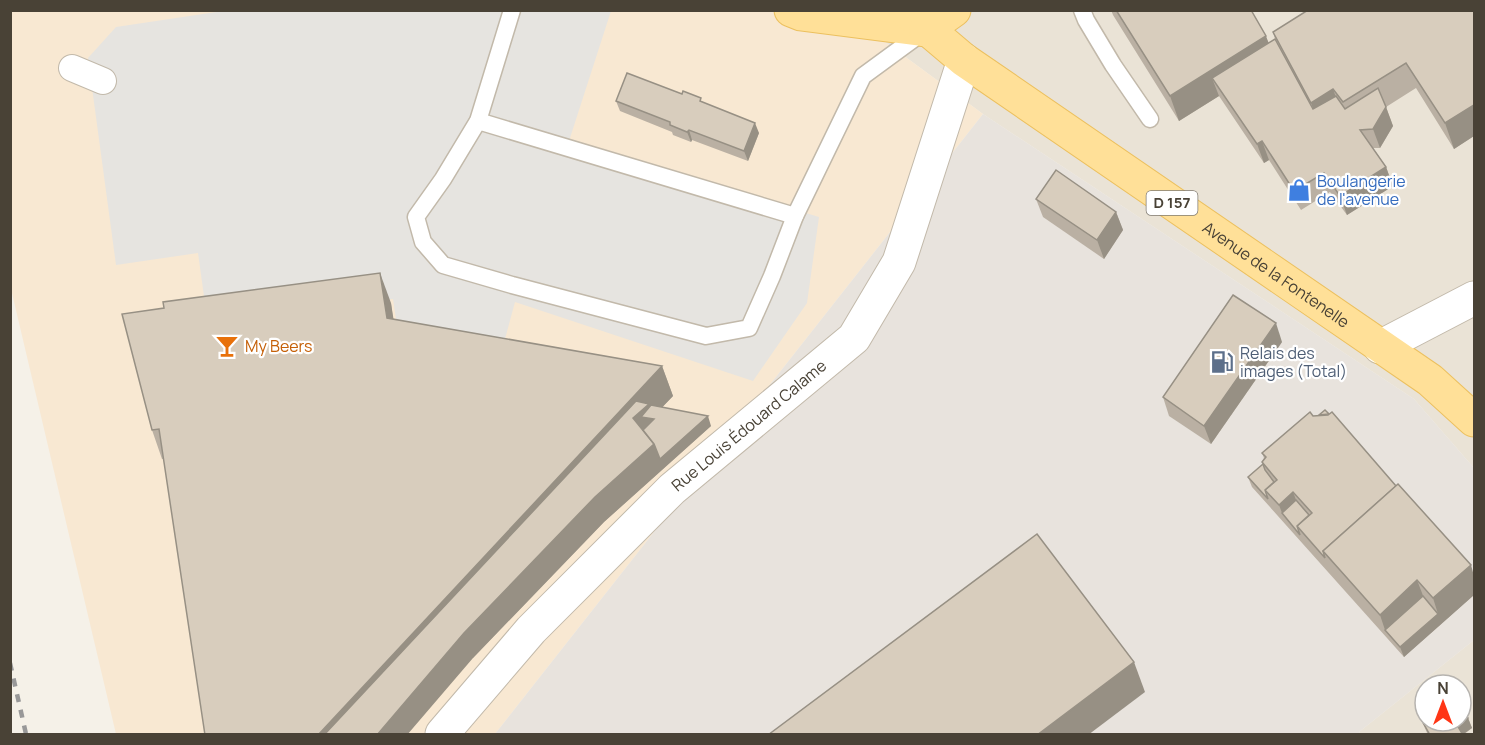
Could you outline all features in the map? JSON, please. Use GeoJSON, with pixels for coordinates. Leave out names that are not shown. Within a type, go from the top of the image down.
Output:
{"type":"FeatureCollection","features":[{"type":"Feature","properties":{"kind":"main road"},"geometry":{"type":"LineString","coordinates":[[791,10],[801,14],[916,20],[954,10]]}},
{"type":"Feature","properties":{"kind":"main road","name":"Avenue de la Fontenelle"},"geometry":{"type":"LineString","coordinates":[[916,20],[964,60],[1430,380],[1474,420]]}},
{"type":"Feature","properties":{"kind":"street","name":"Rue Louis Édouard Calame"},"geometry":{"type":"LineString","coordinates":[[441,735],[531,630],[672,489],[854,338],[899,262],[964,60]]}},
{"type":"Feature","properties":{"kind":"street"},"geometry":{"type":"LineString","coordinates":[[72,68],[102,81]]}},
{"type":"Feature","properties":{"kind":"street"},"geometry":{"type":"LineString","coordinates":[[1380,347],[1474,298]]}},
{"type":"Feature","properties":{"kind":"lane"},"geometry":{"type":"LineString","coordinates":[[512,10],[478,121],[443,179],[416,217],[423,242],[443,265],[706,336],[748,328],[772,276],[795,216],[863,76],[916,20]]}},
{"type":"Feature","properties":{"kind":"lane"},"geometry":{"type":"LineString","coordinates":[[1083,10],[1091,29],[1150,119]]}},
{"type":"Feature","properties":{"kind":"lane"},"geometry":{"type":"LineString","coordinates":[[478,121],[795,216]]}},
{"type":"Feature","properties":{"kind":"shaded area"},"geometry":{"type":"Polygon","coordinates":[[[10,11],[843,11],[983,114],[495,734],[116,734],[11,289],[10,11]]]}},
{"type":"Feature","properties":{"kind":"shaded area"},"geometry":{"type":"Polygon","coordinates":[[[223,11],[611,11],[569,141],[819,217],[807,303],[753,381],[515,302],[499,361],[400,346],[393,299],[208,325],[198,253],[116,265],[88,58],[116,27],[223,11]]]}},
{"type":"Feature","properties":{"kind":"shaded area"},"geometry":{"type":"Polygon","coordinates":[[[843,11],[1474,11],[1474,468],[1414,399],[983,114],[843,11]]]}},
{"type":"Feature","properties":{"kind":"shaded area"},"geometry":{"type":"Polygon","coordinates":[[[983,114],[1414,399],[1474,468],[1474,640],[1433,673],[1413,673],[1413,689],[1359,732],[1360,734],[495,734],[983,114]]]}},
{"type":"Feature","properties":{"kind":"shaded area"},"geometry":{"type":"Polygon","coordinates":[[[1474,640],[1474,734],[1360,734],[1359,732],[1413,689],[1413,733],[1473,733],[1473,673],[1433,673],[1474,640]]]}},
{"type":"Feature","properties":{"kind":"building"},"geometry":{"type":"Polygon","coordinates":[[[1116,10],[1251,10],[1266,36],[1170,96],[1116,10]]]}},
{"type":"Feature","properties":{"kind":"building"},"geometry":{"type":"Polygon","coordinates":[[[1308,10],[1474,10],[1474,105],[1445,123],[1406,63],[1343,102],[1333,89],[1311,103],[1273,32],[1308,10]]]}},
{"type":"Feature","properties":{"kind":"building"},"geometry":{"type":"Polygon","coordinates":[[[1275,39],[1313,109],[1336,96],[1345,109],[1378,88],[1386,107],[1373,129],[1360,130],[1386,167],[1340,196],[1324,173],[1294,191],[1262,141],[1257,144],[1212,78],[1275,39]]]}},
{"type":"Feature","properties":{"kind":"building"},"geometry":{"type":"Polygon","coordinates":[[[627,73],[682,94],[683,91],[701,98],[700,101],[755,123],[744,151],[689,130],[687,132],[670,125],[670,122],[616,101],[627,73]]]}},
{"type":"Feature","properties":{"kind":"building"},"geometry":{"type":"Polygon","coordinates":[[[1056,170],[1116,212],[1097,240],[1036,199],[1056,170]]]}},
{"type":"Feature","properties":{"kind":"building"},"geometry":{"type":"Polygon","coordinates":[[[380,273],[387,318],[662,366],[318,735],[205,735],[159,429],[152,430],[122,314],[164,308],[163,302],[380,273]]]}},
{"type":"Feature","properties":{"kind":"building"},"geometry":{"type":"Polygon","coordinates":[[[1233,295],[1276,323],[1204,426],[1163,397],[1233,295]]]}},
{"type":"Feature","properties":{"kind":"building"},"geometry":{"type":"Polygon","coordinates":[[[636,401],[649,404],[633,418],[654,444],[595,497],[464,633],[377,735],[324,735],[636,401]]]}},
{"type":"Feature","properties":{"kind":"building"},"geometry":{"type":"Polygon","coordinates":[[[651,405],[708,416],[660,459],[654,444],[643,430],[654,419],[641,417],[651,405]]]}},
{"type":"Feature","properties":{"kind":"building"},"geometry":{"type":"Polygon","coordinates":[[[1310,412],[1313,416],[1328,415],[1332,412],[1396,486],[1323,551],[1325,558],[1297,526],[1312,513],[1293,492],[1279,505],[1265,490],[1277,480],[1262,462],[1266,457],[1262,453],[1310,412]]]}},
{"type":"Feature","properties":{"kind":"building"},"geometry":{"type":"Polygon","coordinates":[[[1263,464],[1274,482],[1265,490],[1268,499],[1248,477],[1263,464]]]}},
{"type":"Feature","properties":{"kind":"building"},"geometry":{"type":"Polygon","coordinates":[[[1398,484],[1471,565],[1433,598],[1417,580],[1380,615],[1323,551],[1398,484]]]}},
{"type":"Feature","properties":{"kind":"building"},"geometry":{"type":"Polygon","coordinates":[[[1296,500],[1309,515],[1297,526],[1300,535],[1282,513],[1296,500]]]}},
{"type":"Feature","properties":{"kind":"building"},"geometry":{"type":"Polygon","coordinates":[[[1037,534],[1134,662],[1037,735],[768,735],[1037,534]]]}},
{"type":"Feature","properties":{"kind":"building"},"geometry":{"type":"Polygon","coordinates":[[[1423,596],[1438,614],[1400,647],[1385,630],[1423,596]]]}},
{"type":"Feature","properties":{"kind":"building"},"geometry":{"type":"Polygon","coordinates":[[[1429,733],[1462,733],[1463,735],[1430,735],[1429,733]]]}},
{"type":"Feature","properties":{"kind":"railway"},"geometry":{"type":"LineString","coordinates":[[10,663],[26,734]]}},
{"type":"Feature","properties":{"kind":"place","name":"Boulangerie de l'avenue"},"geometry":{"type":"Point","coordinates":[1299,190]}},
{"type":"Feature","properties":{"kind":"place","name":"My Beers"},"geometry":{"type":"Point","coordinates":[227,346]}},
{"type":"Feature","properties":{"kind":"place","name":"Relais des images (Total)"},"geometry":{"type":"Point","coordinates":[1222,362]}}]}
